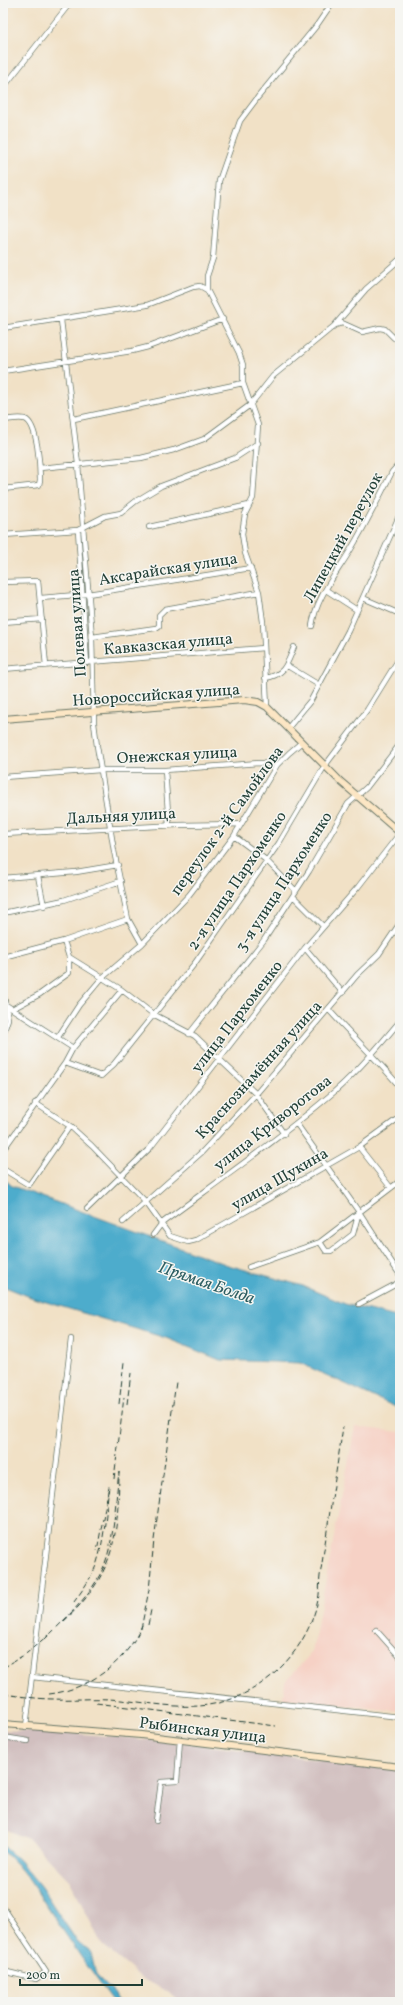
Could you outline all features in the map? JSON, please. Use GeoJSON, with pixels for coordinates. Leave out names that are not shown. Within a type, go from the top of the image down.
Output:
{"type":"FeatureCollection","features":[{"type":"Feature","properties":{"kind":"street"},"geometry":{"type":"LineString","coordinates":[[3,88],[70,3]]}},
{"type":"Feature","properties":{"kind":"street"},"geometry":{"type":"LineString","coordinates":[[267,707],[263,622],[259,592],[245,553],[242,534],[249,505],[253,498],[258,443],[258,425],[243,383],[241,359],[223,319],[207,290],[207,276],[213,258],[219,181],[240,121],[317,26],[332,3]]}},
{"type":"Feature","properties":{"kind":"street"},"geometry":{"type":"LineString","coordinates":[[40,468],[141,458],[189,446],[204,438],[250,406],[273,376],[334,326],[366,289],[400,259]]}},
{"type":"Feature","properties":{"kind":"street"},"geometry":{"type":"LineString","coordinates":[[3,328],[61,320],[147,305],[200,286],[207,290]]}},
{"type":"Feature","properties":{"kind":"street"},"geometry":{"type":"LineString","coordinates":[[3,371],[102,357],[148,347],[223,319]]}},
{"type":"Feature","properties":{"kind":"street","name":"Полевая улица"},"geometry":{"type":"LineString","coordinates":[[61,320],[74,419],[83,527],[85,594],[92,637],[94,712],[101,770],[128,919],[142,944]]}},
{"type":"Feature","properties":{"kind":"street"},"geometry":{"type":"LineString","coordinates":[[334,326],[342,323],[362,332],[380,328],[384,329],[394,338],[400,340]]}},
{"type":"Feature","properties":{"kind":"street"},"geometry":{"type":"LineString","coordinates":[[74,419],[243,383]]}},
{"type":"Feature","properties":{"kind":"street"},"geometry":{"type":"LineString","coordinates":[[3,420],[20,418],[30,422],[36,438],[40,468],[39,485],[3,489]]}},
{"type":"Feature","properties":{"kind":"street"},"geometry":{"type":"LineString","coordinates":[[3,536],[78,530],[105,516],[121,513],[136,500],[161,486],[235,458],[258,443]]}},
{"type":"Feature","properties":{"kind":"street","name":"Липецкий переулок"},"geometry":{"type":"LineString","coordinates":[[312,626],[315,610],[352,549],[392,472],[400,463]]}},
{"type":"Feature","properties":{"kind":"street"},"geometry":{"type":"LineString","coordinates":[[149,527],[249,505]]}},
{"type":"Feature","properties":{"kind":"street"},"geometry":{"type":"LineString","coordinates":[[288,728],[311,700],[319,685],[363,598],[400,514]]}},
{"type":"Feature","properties":{"kind":"street"},"geometry":{"type":"LineString","coordinates":[[78,530],[85,594],[87,663]]}},
{"type":"Feature","properties":{"kind":"street","name":"Аксарайская улица"},"geometry":{"type":"LineString","coordinates":[[41,598],[85,594],[251,568]]}},
{"type":"Feature","properties":{"kind":"street"},"geometry":{"type":"LineString","coordinates":[[3,582],[38,581],[41,598],[46,666]]}},
{"type":"Feature","properties":{"kind":"street"},"geometry":{"type":"LineString","coordinates":[[326,590],[357,610]]}},
{"type":"Feature","properties":{"kind":"street"},"geometry":{"type":"LineString","coordinates":[[92,637],[156,628],[159,626],[159,615],[165,609],[259,592]]}},
{"type":"Feature","properties":{"kind":"street"},"geometry":{"type":"LineString","coordinates":[[363,598],[400,614]]}},
{"type":"Feature","properties":{"kind":"street"},"geometry":{"type":"LineString","coordinates":[[3,622],[42,619]]}},
{"type":"Feature","properties":{"kind":"street"},"geometry":{"type":"LineString","coordinates":[[265,678],[276,676],[286,666],[294,647]]}},
{"type":"Feature","properties":{"kind":"street","name":"Кавказская улица"},"geometry":{"type":"LineString","coordinates":[[3,669],[93,663],[264,648]]}},
{"type":"Feature","properties":{"kind":"street","name":"2-я улица Пархоменко"},"geometry":{"type":"LineString","coordinates":[[65,1063],[101,1076],[114,1064],[195,963],[279,843],[324,767],[367,710],[400,657]]}},
{"type":"Feature","properties":{"kind":"street"},"geometry":{"type":"LineString","coordinates":[[286,666],[319,685]]}},
{"type":"Feature","properties":{"kind":"street","name":"Новороссийская улица"},"geometry":{"type":"LineString","coordinates":[[3,719],[244,700],[258,702],[267,707],[302,742],[324,767],[400,833]]}},
{"type":"Feature","properties":{"kind":"street","name":"переулок 2-й Самойлова"},"geometry":{"type":"LineString","coordinates":[[58,1037],[80,1005],[102,978],[142,944],[189,895],[234,836],[277,766],[302,742]]}},
{"type":"Feature","properties":{"kind":"street","name":"3-я улица Пархоменко"},"geometry":{"type":"LineString","coordinates":[[189,1034],[264,940],[293,896],[348,804],[367,787],[400,744]]}},
{"type":"Feature","properties":{"kind":"street","name":"Онежская улица"},"geometry":{"type":"LineString","coordinates":[[3,776],[101,770],[165,770],[259,763],[277,766]]}},
{"type":"Feature","properties":{"kind":"street"},"geometry":{"type":"LineString","coordinates":[[165,770],[169,826]]}},
{"type":"Feature","properties":{"kind":"street","name":"Дальняя улица"},"geometry":{"type":"LineString","coordinates":[[3,834],[111,828],[241,824]]}},
{"type":"Feature","properties":{"kind":"street","name":"улица Пархоменко"},"geometry":{"type":"LineString","coordinates":[[87,1209],[150,1148],[305,948],[358,887],[400,833]]}},
{"type":"Feature","properties":{"kind":"street"},"geometry":{"type":"LineString","coordinates":[[234,836],[266,860],[296,891]]}},
{"type":"Feature","properties":{"kind":"street"},"geometry":{"type":"LineString","coordinates":[[3,878],[76,872],[118,865]]}},
{"type":"Feature","properties":{"kind":"street"},"geometry":{"type":"LineString","coordinates":[[38,876],[44,906]]}},
{"type":"Feature","properties":{"kind":"street"},"geometry":{"type":"LineString","coordinates":[[3,913],[44,906],[121,881]]}},
{"type":"Feature","properties":{"kind":"street"},"geometry":{"type":"LineString","coordinates":[[293,896],[323,926]]}},
{"type":"Feature","properties":{"kind":"street"},"geometry":{"type":"LineString","coordinates":[[3,957],[64,941],[128,919]]}},
{"type":"Feature","properties":{"kind":"street","name":"Краснознамённая улица"},"geometry":{"type":"LineString","coordinates":[[123,1222],[202,1152],[256,1094],[329,1010],[357,975],[379,954],[400,923]]}},
{"type":"Feature","properties":{"kind":"street"},"geometry":{"type":"LineString","coordinates":[[14,1008],[40,994],[69,973],[69,958],[64,941]]}},
{"type":"Feature","properties":{"kind":"street"},"geometry":{"type":"LineString","coordinates":[[305,948],[343,993]]}},
{"type":"Feature","properties":{"kind":"street"},"geometry":{"type":"LineString","coordinates":[[69,958],[122,990],[153,1014],[195,1036],[220,1058],[256,1094],[284,1134]]}},
{"type":"Feature","properties":{"kind":"street"},"geometry":{"type":"LineString","coordinates":[[3,1150],[35,1103],[65,1063],[73,1048],[122,990]]}},
{"type":"Feature","properties":{"kind":"street"},"geometry":{"type":"LineString","coordinates":[[3,991],[8,1019],[4,1032]]}},
{"type":"Feature","properties":{"kind":"street"},"geometry":{"type":"LineString","coordinates":[[6,1005],[14,1008],[73,1048]]}},
{"type":"Feature","properties":{"kind":"street"},"geometry":{"type":"LineString","coordinates":[[329,1010],[400,1087]]}},
{"type":"Feature","properties":{"kind":"street","name":"улица Криворотова"},"geometry":{"type":"LineString","coordinates":[[153,1235],[162,1223],[284,1134],[335,1092],[372,1055],[400,1021]]}},
{"type":"Feature","properties":{"kind":"street"},"geometry":{"type":"LineString","coordinates":[[35,1103],[70,1126],[145,1201],[162,1223]]}},
{"type":"Feature","properties":{"kind":"street","name":"улица Щукина"},"geometry":{"type":"LineString","coordinates":[[162,1223],[166,1232],[170,1236],[188,1242],[196,1240],[359,1147],[400,1117]]}},
{"type":"Feature","properties":{"kind":"street"},"geometry":{"type":"LineString","coordinates":[[296,1123],[359,1212],[400,1275]]}},
{"type":"Feature","properties":{"kind":"street"},"geometry":{"type":"LineString","coordinates":[[3,1169],[29,1185],[70,1126]]}},
{"type":"Feature","properties":{"kind":"street"},"geometry":{"type":"LineString","coordinates":[[359,1147],[391,1188]]}},
{"type":"Feature","properties":{"kind":"street"},"geometry":{"type":"LineString","coordinates":[[249,1267],[320,1242],[399,1183]]}},
{"type":"Feature","properties":{"kind":"street"},"geometry":{"type":"LineString","coordinates":[[320,1242],[326,1251],[331,1250],[353,1234],[359,1212]]}},
{"type":"Feature","properties":{"kind":"street"},"geometry":{"type":"LineString","coordinates":[[359,1304],[400,1282]]}},
{"type":"Feature","properties":{"kind":"street"},"geometry":{"type":"LineString","coordinates":[[26,1727],[71,1339]]}},
{"type":"Feature","properties":{"kind":"street"},"geometry":{"type":"LineString","coordinates":[[376,1630],[400,1657]]}},
{"type":"Feature","properties":{"kind":"street"},"geometry":{"type":"LineString","coordinates":[[32,1677],[400,1718]]}},
{"type":"Feature","properties":{"kind":"street","name":"Рыбинская улица"},"geometry":{"type":"LineString","coordinates":[[3,1724],[26,1727],[142,1734],[400,1767]]}},
{"type":"Feature","properties":{"kind":"street"},"geometry":{"type":"LineString","coordinates":[[3,1737],[28,1741]]}},
{"type":"Feature","properties":{"kind":"street"},"geometry":{"type":"LineString","coordinates":[[156,1821],[161,1782],[177,1781],[180,1739]]}},
{"type":"Feature","properties":{"kind":"street"},"geometry":{"type":"LineString","coordinates":[[3,1907],[46,1972],[36,1979],[3,1970],[3,1963]]}},
{"type":"Feature","properties":{"kind":"shaded area"},"geometry":{"type":"Polygon","coordinates":[[[355,1427],[400,1432],[400,1633],[393,1638],[400,1646],[400,1711],[283,1699],[285,1682],[312,1652],[355,1427]]]}},
{"type":"Feature","properties":{"kind":"shaded area"},"geometry":{"type":"Polygon","coordinates":[[[3,1730],[83,1734],[187,1743],[400,1770],[400,2002],[185,2002],[143,1979],[102,1945],[70,1881],[30,1840],[3,1828],[3,1730]]]}},
{"type":"Feature","properties":{"kind":"water","name":"Прямая Болда"},"geometry":{"type":"Polygon","coordinates":[[[3,1178],[12,1186],[228,1265],[303,1286],[345,1304],[400,1318],[400,1409],[300,1363],[220,1360],[166,1338],[33,1298],[3,1286],[3,1178]]]}},
{"type":"Feature","properties":{"kind":"water"},"geometry":{"type":"Polygon","coordinates":[[[3,1846],[19,1860],[41,1887],[78,1943],[88,1949],[91,1953],[96,1975],[114,1993],[119,2002],[114,2002],[82,1959],[29,1881],[17,1865],[3,1851],[3,1846]]]}},
{"type":"Feature","properties":{"kind":"railway"},"geometry":{"type":"LineString","coordinates":[[119,1404],[124,1362]]}},
{"type":"Feature","properties":{"kind":"railway"},"geometry":{"type":"LineString","coordinates":[[127,1404],[131,1373]]}},
{"type":"Feature","properties":{"kind":"railway"},"geometry":{"type":"LineString","coordinates":[[141,1629],[149,1590],[154,1540],[176,1382]]}},
{"type":"Feature","properties":{"kind":"railway"},"geometry":{"type":"LineString","coordinates":[[114,1479],[124,1397]]}},
{"type":"Feature","properties":{"kind":"railway"},"geometry":{"type":"LineString","coordinates":[[3,1694],[41,1698],[109,1699],[165,1705],[199,1706],[220,1703],[240,1696],[259,1685],[290,1657],[302,1640],[312,1620],[319,1594],[320,1576],[343,1427]]}},
{"type":"Feature","properties":{"kind":"railway"},"geometry":{"type":"LineString","coordinates":[[44,1640],[86,1596],[93,1587],[104,1566],[113,1532],[119,1472],[115,1536],[104,1571],[94,1587],[81,1604],[64,1621]]}},
{"type":"Feature","properties":{"kind":"railway"},"geometry":{"type":"LineString","coordinates":[[74,1602],[91,1576],[98,1559],[104,1532],[109,1486],[97,1551]]}},
{"type":"Feature","properties":{"kind":"railway"},"geometry":{"type":"LineString","coordinates":[[148,1625],[151,1610]]}},
{"type":"Feature","properties":{"kind":"railway"},"geometry":{"type":"LineString","coordinates":[[49,1694],[78,1687],[104,1672],[127,1651],[142,1625]]}},
{"type":"Feature","properties":{"kind":"railway"},"geometry":{"type":"LineString","coordinates":[[3,1668],[27,1653],[48,1635]]}},
{"type":"Feature","properties":{"kind":"railway"},"geometry":{"type":"LineString","coordinates":[[96,1703],[276,1726]]}}]}
